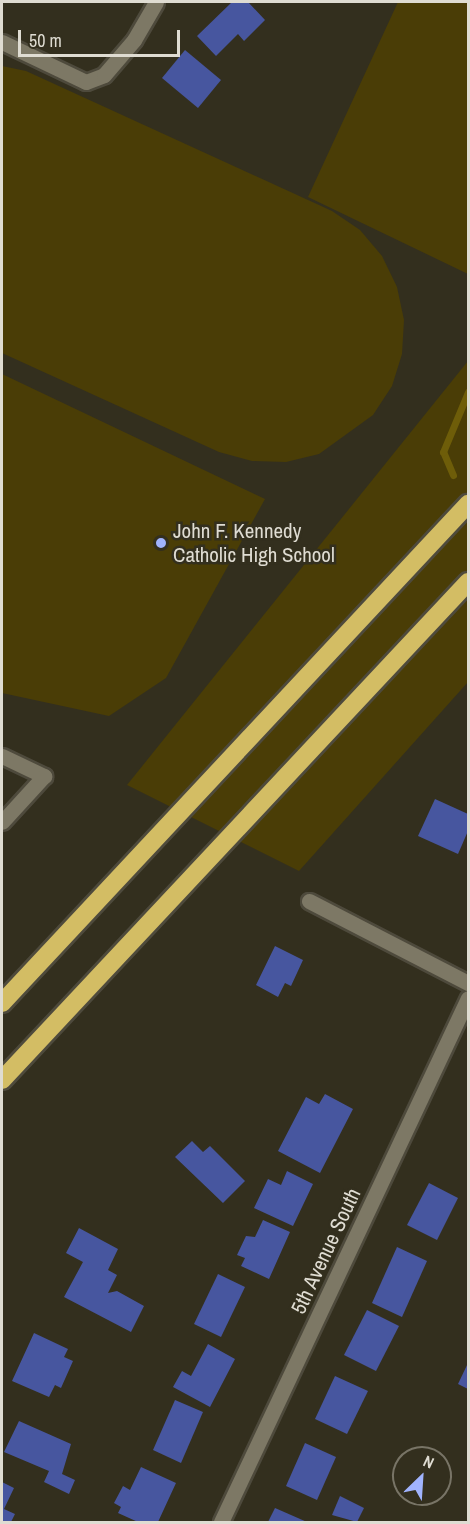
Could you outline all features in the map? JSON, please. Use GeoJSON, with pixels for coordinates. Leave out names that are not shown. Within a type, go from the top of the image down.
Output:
{"type":"FeatureCollection","features":[{"type":"Feature","properties":{"kind":"highway"},"geometry":{"type":"LineString","coordinates":[[2,1003],[468,504]]}},
{"type":"Feature","properties":{"kind":"highway"},"geometry":{"type":"LineString","coordinates":[[2,1080],[468,582]]}},
{"type":"Feature","properties":{"kind":"street"},"geometry":{"type":"LineString","coordinates":[[2,42],[86,82],[104,75],[134,40],[156,2]]}},
{"type":"Feature","properties":{"kind":"street"},"geometry":{"type":"LineString","coordinates":[[2,756],[44,776],[2,822]]}},
{"type":"Feature","properties":{"kind":"street"},"geometry":{"type":"LineString","coordinates":[[309,901],[468,983]]}},
{"type":"Feature","properties":{"kind":"street","name":"5th Avenue South"},"geometry":{"type":"LineString","coordinates":[[221,1522],[468,998]]}},
{"type":"Feature","properties":{"kind":"shaded area"},"geometry":{"type":"Polygon","coordinates":[[[398,2],[468,2],[468,274],[308,197],[398,2]]]}},
{"type":"Feature","properties":{"kind":"shaded area"},"geometry":{"type":"Polygon","coordinates":[[[2,66],[26,71],[332,211],[360,230],[382,256],[397,287],[404,320],[402,354],[392,386],[373,415],[319,454],[286,462],[252,461],[219,452],[2,353],[2,66]]]}},
{"type":"Feature","properties":{"kind":"shaded area"},"geometry":{"type":"Polygon","coordinates":[[[468,361],[468,682],[299,871],[127,785],[468,361]]]}},
{"type":"Feature","properties":{"kind":"shaded area"},"geometry":{"type":"Polygon","coordinates":[[[2,374],[265,499],[166,678],[109,716],[2,693],[2,374]]]}},
{"type":"Feature","properties":{"kind":"building"},"geometry":{"type":"Polygon","coordinates":[[[232,2],[248,2],[265,20],[244,41],[238,34],[216,56],[197,36],[232,2]]]}},
{"type":"Feature","properties":{"kind":"building"},"geometry":{"type":"Polygon","coordinates":[[[185,50],[221,80],[198,108],[162,78],[185,50]]]}},
{"type":"Feature","properties":{"kind":"building"},"geometry":{"type":"Polygon","coordinates":[[[435,799],[468,814],[468,831],[458,854],[418,836],[435,799]]]}},
{"type":"Feature","properties":{"kind":"building"},"geometry":{"type":"Polygon","coordinates":[[[275,946],[303,960],[291,986],[285,983],[278,997],[256,985],[275,946]]]}},
{"type":"Feature","properties":{"kind":"building"},"geometry":{"type":"Polygon","coordinates":[[[325,1094],[353,1109],[320,1173],[278,1151],[306,1097],[319,1104],[325,1094]]]}},
{"type":"Feature","properties":{"kind":"building"},"geometry":{"type":"Polygon","coordinates":[[[192,1141],[203,1152],[210,1146],[245,1181],[223,1203],[175,1157],[192,1141]]]}},
{"type":"Feature","properties":{"kind":"building"},"geometry":{"type":"Polygon","coordinates":[[[287,1171],[313,1184],[293,1226],[254,1208],[268,1179],[281,1185],[287,1171]]]}},
{"type":"Feature","properties":{"kind":"building"},"geometry":{"type":"Polygon","coordinates":[[[429,1183],[458,1198],[437,1240],[407,1225],[429,1183]]]}},
{"type":"Feature","properties":{"kind":"building"},"geometry":{"type":"Polygon","coordinates":[[[263,1220],[290,1232],[269,1279],[241,1266],[245,1258],[237,1255],[246,1236],[255,1237],[263,1220]]]}},
{"type":"Feature","properties":{"kind":"building"},"geometry":{"type":"Polygon","coordinates":[[[79,1228],[118,1249],[108,1270],[117,1275],[108,1293],[117,1291],[144,1306],[131,1332],[64,1297],[83,1262],[66,1253],[79,1228]]]}},
{"type":"Feature","properties":{"kind":"building"},"geometry":{"type":"Polygon","coordinates":[[[397,1247],[427,1261],[402,1317],[372,1303],[397,1247]]]}},
{"type":"Feature","properties":{"kind":"building"},"geometry":{"type":"Polygon","coordinates":[[[218,1274],[245,1287],[221,1337],[194,1324],[218,1274]]]}},
{"type":"Feature","properties":{"kind":"building"},"geometry":{"type":"Polygon","coordinates":[[[367,1310],[399,1326],[376,1371],[344,1355],[367,1310]]]}},
{"type":"Feature","properties":{"kind":"building"},"geometry":{"type":"Polygon","coordinates":[[[34,1333],[68,1349],[64,1357],[73,1361],[61,1388],[55,1385],[49,1397],[12,1381],[34,1333]]]}},
{"type":"Feature","properties":{"kind":"building"},"geometry":{"type":"Polygon","coordinates":[[[208,1344],[235,1359],[210,1407],[173,1387],[182,1371],[191,1376],[208,1344]]]}},
{"type":"Feature","properties":{"kind":"building"},"geometry":{"type":"Polygon","coordinates":[[[468,1363],[468,1389],[458,1384],[468,1363]]]}},
{"type":"Feature","properties":{"kind":"building"},"geometry":{"type":"Polygon","coordinates":[[[335,1376],[368,1391],[347,1434],[315,1419],[335,1376]]]}},
{"type":"Feature","properties":{"kind":"building"},"geometry":{"type":"Polygon","coordinates":[[[175,1400],[203,1412],[181,1463],[153,1450],[175,1400]]]}},
{"type":"Feature","properties":{"kind":"building"},"geometry":{"type":"Polygon","coordinates":[[[19,1421],[71,1444],[62,1474],[75,1480],[69,1494],[44,1482],[49,1471],[4,1452],[19,1421]]]}},
{"type":"Feature","properties":{"kind":"building"},"geometry":{"type":"Polygon","coordinates":[[[305,1443],[336,1457],[317,1500],[286,1486],[305,1443]]]}},
{"type":"Feature","properties":{"kind":"building"},"geometry":{"type":"Polygon","coordinates":[[[141,1467],[176,1483],[158,1522],[138,1522],[118,1513],[121,1507],[114,1503],[123,1486],[130,1490],[141,1467]]]}},
{"type":"Feature","properties":{"kind":"building"},"geometry":{"type":"Polygon","coordinates":[[[2,1482],[14,1488],[4,1509],[15,1514],[11,1522],[2,1522],[2,1482]]]}},
{"type":"Feature","properties":{"kind":"building"},"geometry":{"type":"Polygon","coordinates":[[[340,1496],[364,1508],[357,1522],[332,1515],[340,1496]]]}},
{"type":"Feature","properties":{"kind":"building"},"geometry":{"type":"Polygon","coordinates":[[[275,1508],[307,1522],[268,1522],[275,1508]]]}},
{"type":"Feature","properties":{"kind":"waterway"},"geometry":{"type":"LineString","coordinates":[[453,475],[443,452],[468,392]]}},
{"type":"Feature","properties":{"kind":"place","name":"John F. Kennedy Catholic High School"},"geometry":{"type":"Point","coordinates":[161,543]}}]}
